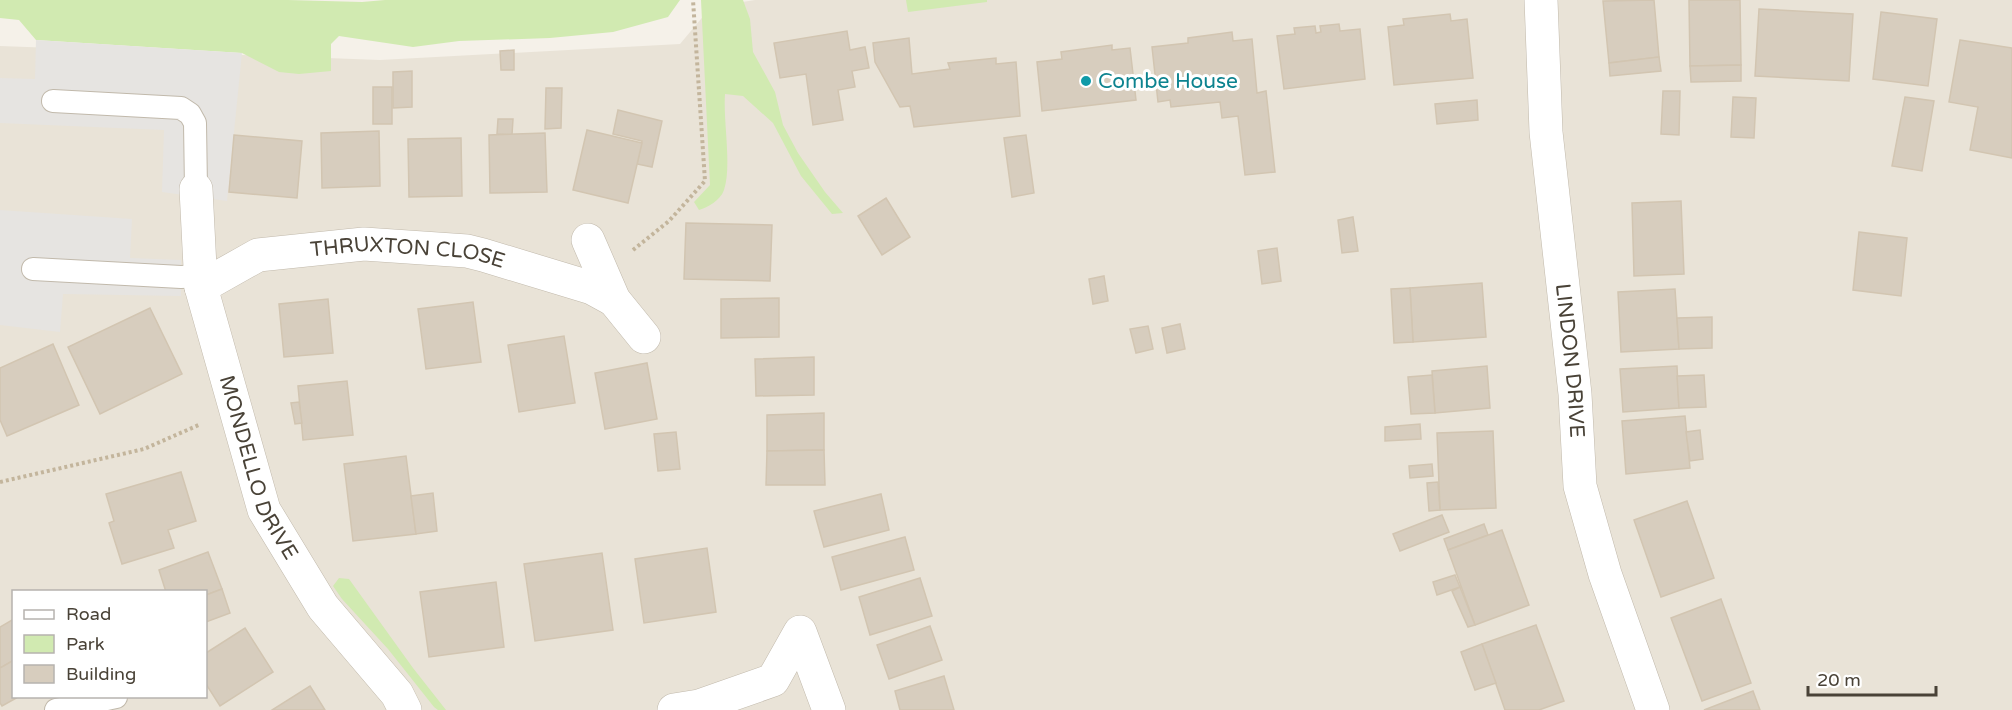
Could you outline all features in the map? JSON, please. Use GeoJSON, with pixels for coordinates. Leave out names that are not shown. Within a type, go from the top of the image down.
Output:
{"type":"FeatureCollection","features":[{"type":"Feature","properties":{"kind":"street","name":"LINDON DRIVE"},"geometry":{"type":"LineString","coordinates":[[1541,0],[1546,132],[1575,394],[1580,486],[1605,574],[1653,710]]}},
{"type":"Feature","properties":{"kind":"street","name":"MONDELLO DRIVE"},"geometry":{"type":"LineString","coordinates":[[196,189],[201,282],[264,510],[323,606],[397,694],[405,710]]}},
{"type":"Feature","properties":{"kind":"street","name":"THRUXTON CLOSE"},"geometry":{"type":"LineString","coordinates":[[588,240],[608,287],[644,337]]}},
{"type":"Feature","properties":{"kind":"street","name":"THRUXTON CLOSE"},"geometry":{"type":"LineString","coordinates":[[201,282],[258,255],[383,244],[467,251],[592,288],[608,287]]}},
{"type":"Feature","properties":{"kind":"street"},"geometry":{"type":"LineString","coordinates":[[674,710],[699,706],[773,680],[800,632],[829,710]]}},
{"type":"Feature","properties":{"kind":"lane"},"geometry":{"type":"LineString","coordinates":[[53,101],[181,108],[190,114],[195,123],[196,189]]}},
{"type":"Feature","properties":{"kind":"lane"},"geometry":{"type":"LineString","coordinates":[[33,269],[181,277],[201,282]]}},
{"type":"Feature","properties":{"kind":"lane"},"geometry":{"type":"LineString","coordinates":[[56,710],[116,698]]}},
{"type":"Feature","properties":{"kind":"path"},"geometry":{"type":"LineString","coordinates":[[608,287],[705,182],[693,0]]}},
{"type":"Feature","properties":{"kind":"path"},"geometry":{"type":"LineString","coordinates":[[0,482],[144,449],[206,422],[234,403]]}},
{"type":"Feature","properties":{"kind":"shaded area"},"geometry":{"type":"Polygon","coordinates":[[[755,0],[2012,0],[2012,710],[0,710],[0,46],[380,60],[680,44],[711,7],[755,0]]]}},
{"type":"Feature","properties":{"kind":"shaded area"},"geometry":{"type":"Polygon","coordinates":[[[36,40],[242,53],[227,201],[162,192],[164,130],[0,123],[0,78],[35,79],[36,40]]]}},
{"type":"Feature","properties":{"kind":"shaded area"},"geometry":{"type":"Polygon","coordinates":[[[0,210],[132,219],[130,258],[181,260],[181,296],[63,294],[60,332],[0,325],[0,210]]]}},
{"type":"Feature","properties":{"kind":"green space"},"geometry":{"type":"Polygon","coordinates":[[[0,0],[362,2],[385,0],[680,0],[668,17],[613,32],[550,38],[459,41],[413,47],[339,36],[331,44],[331,71],[299,74],[279,72],[242,53],[36,40],[19,20],[0,18],[0,0]]]}},
{"type":"Feature","properties":{"kind":"green space"},"geometry":{"type":"Polygon","coordinates":[[[701,0],[743,0],[750,19],[753,52],[775,92],[783,125],[798,153],[825,192],[843,213],[832,214],[801,176],[773,123],[743,96],[725,94],[727,168],[724,190],[717,200],[699,210],[694,202],[710,185],[701,0]]]}},
{"type":"Feature","properties":{"kind":"green space"},"geometry":{"type":"Polygon","coordinates":[[[906,0],[987,0],[987,2],[908,12],[906,0]]]}},
{"type":"Feature","properties":{"kind":"green space"},"geometry":{"type":"Polygon","coordinates":[[[339,578],[349,579],[446,710],[438,710],[434,707],[388,649],[342,599],[333,586],[339,578]]]}},
{"type":"Feature","properties":{"kind":"building"},"geometry":{"type":"Polygon","coordinates":[[[1654,0],[1659,57],[1609,63],[1603,1],[1654,0]]]}},
{"type":"Feature","properties":{"kind":"building"},"geometry":{"type":"Polygon","coordinates":[[[1689,0],[1740,0],[1741,65],[1690,66],[1689,0]]]}},
{"type":"Feature","properties":{"kind":"building"},"geometry":{"type":"Polygon","coordinates":[[[1759,9],[1853,14],[1849,81],[1755,76],[1759,9]]]}},
{"type":"Feature","properties":{"kind":"building"},"geometry":{"type":"Polygon","coordinates":[[[1881,12],[1937,19],[1928,86],[1873,79],[1881,12]]]}},
{"type":"Feature","properties":{"kind":"building"},"geometry":{"type":"Polygon","coordinates":[[[1450,14],[1451,21],[1467,19],[1473,78],[1394,85],[1388,27],[1404,25],[1403,19],[1450,14]]]}},
{"type":"Feature","properties":{"kind":"building"},"geometry":{"type":"Polygon","coordinates":[[[1339,24],[1340,31],[1360,29],[1365,79],[1284,89],[1277,36],[1295,34],[1294,28],[1315,26],[1316,33],[1321,32],[1320,26],[1339,24]]]}},
{"type":"Feature","properties":{"kind":"building"},"geometry":{"type":"Polygon","coordinates":[[[847,31],[850,50],[865,47],[869,68],[852,71],[855,87],[838,90],[843,120],[813,125],[806,74],[780,78],[774,43],[847,31]]]}},
{"type":"Feature","properties":{"kind":"building"},"geometry":{"type":"Polygon","coordinates":[[[1232,32],[1233,41],[1252,39],[1257,93],[1266,91],[1275,172],[1245,175],[1238,116],[1222,118],[1220,102],[1171,107],[1170,100],[1158,102],[1152,47],[1188,43],[1188,38],[1232,32]]]}},
{"type":"Feature","properties":{"kind":"building"},"geometry":{"type":"Polygon","coordinates":[[[909,38],[912,74],[950,69],[948,63],[996,58],[996,64],[1016,62],[1020,116],[914,127],[910,106],[900,107],[875,62],[873,43],[909,38]]]}},
{"type":"Feature","properties":{"kind":"building"},"geometry":{"type":"Polygon","coordinates":[[[1960,40],[2012,48],[2012,158],[1970,150],[1978,107],[1949,102],[1960,40]]]}},
{"type":"Feature","properties":{"kind":"building","name":"Combe House"},"geometry":{"type":"Polygon","coordinates":[[[1112,45],[1112,50],[1130,48],[1136,100],[1042,111],[1037,62],[1062,59],[1061,52],[1112,45]]]}},
{"type":"Feature","properties":{"kind":"building"},"geometry":{"type":"Polygon","coordinates":[[[514,50],[514,70],[501,70],[500,51],[514,50]]]}},
{"type":"Feature","properties":{"kind":"building"},"geometry":{"type":"Polygon","coordinates":[[[1659,57],[1661,71],[1610,76],[1609,63],[1659,57]]]}},
{"type":"Feature","properties":{"kind":"building"},"geometry":{"type":"Polygon","coordinates":[[[1741,65],[1741,81],[1691,82],[1690,66],[1741,65]]]}},
{"type":"Feature","properties":{"kind":"building"},"geometry":{"type":"Polygon","coordinates":[[[412,71],[412,107],[393,108],[393,72],[412,71]]]}},
{"type":"Feature","properties":{"kind":"building"},"geometry":{"type":"Polygon","coordinates":[[[373,87],[392,87],[392,124],[373,124],[373,87]]]}},
{"type":"Feature","properties":{"kind":"building"},"geometry":{"type":"Polygon","coordinates":[[[546,88],[562,88],[561,128],[545,129],[546,88]]]}},
{"type":"Feature","properties":{"kind":"building"},"geometry":{"type":"Polygon","coordinates":[[[1663,91],[1680,91],[1679,135],[1661,134],[1663,91]]]}},
{"type":"Feature","properties":{"kind":"building"},"geometry":{"type":"Polygon","coordinates":[[[1733,97],[1756,98],[1754,138],[1731,137],[1733,97]]]}},
{"type":"Feature","properties":{"kind":"building"},"geometry":{"type":"Polygon","coordinates":[[[1905,97],[1934,101],[1922,171],[1892,166],[1905,97]]]}},
{"type":"Feature","properties":{"kind":"building"},"geometry":{"type":"Polygon","coordinates":[[[1477,100],[1478,120],[1437,124],[1435,104],[1477,100]]]}},
{"type":"Feature","properties":{"kind":"building"},"geometry":{"type":"Polygon","coordinates":[[[618,110],[662,121],[652,167],[637,164],[642,141],[613,134],[618,110]]]}},
{"type":"Feature","properties":{"kind":"building"},"geometry":{"type":"Polygon","coordinates":[[[498,119],[513,119],[512,135],[497,134],[498,119]]]}},
{"type":"Feature","properties":{"kind":"building"},"geometry":{"type":"Polygon","coordinates":[[[587,130],[642,143],[628,203],[573,190],[587,130]]]}},
{"type":"Feature","properties":{"kind":"building"},"geometry":{"type":"Polygon","coordinates":[[[379,131],[380,186],[322,188],[321,133],[379,131]]]}},
{"type":"Feature","properties":{"kind":"building"},"geometry":{"type":"Polygon","coordinates":[[[545,133],[547,192],[490,193],[489,135],[545,133]]]}},
{"type":"Feature","properties":{"kind":"building"},"geometry":{"type":"Polygon","coordinates":[[[234,135],[302,141],[297,198],[229,192],[234,135]]]}},
{"type":"Feature","properties":{"kind":"building"},"geometry":{"type":"Polygon","coordinates":[[[1026,135],[1034,193],[1012,197],[1004,138],[1026,135]]]}},
{"type":"Feature","properties":{"kind":"building"},"geometry":{"type":"Polygon","coordinates":[[[461,138],[462,196],[409,197],[408,139],[461,138]]]}},
{"type":"Feature","properties":{"kind":"building"},"geometry":{"type":"Polygon","coordinates":[[[886,198],[910,237],[882,255],[858,216],[886,198]]]}},
{"type":"Feature","properties":{"kind":"building"},"geometry":{"type":"Polygon","coordinates":[[[1681,201],[1684,274],[1634,276],[1632,203],[1681,201]]]}},
{"type":"Feature","properties":{"kind":"building"},"geometry":{"type":"Polygon","coordinates":[[[1353,217],[1358,251],[1342,253],[1338,220],[1353,217]]]}},
{"type":"Feature","properties":{"kind":"building"},"geometry":{"type":"Polygon","coordinates":[[[686,223],[772,225],[770,281],[684,279],[686,223]]]}},
{"type":"Feature","properties":{"kind":"building"},"geometry":{"type":"Polygon","coordinates":[[[1859,232],[1907,238],[1901,296],[1853,290],[1859,232]]]}},
{"type":"Feature","properties":{"kind":"building"},"geometry":{"type":"Polygon","coordinates":[[[1277,248],[1281,281],[1262,284],[1258,251],[1277,248]]]}},
{"type":"Feature","properties":{"kind":"building"},"geometry":{"type":"Polygon","coordinates":[[[1104,276],[1108,301],[1093,304],[1089,279],[1104,276]]]}},
{"type":"Feature","properties":{"kind":"building"},"geometry":{"type":"Polygon","coordinates":[[[1482,283],[1486,337],[1413,342],[1410,288],[1482,283]]]}},
{"type":"Feature","properties":{"kind":"building"},"geometry":{"type":"Polygon","coordinates":[[[1410,288],[1413,342],[1394,343],[1391,289],[1410,288]]]}},
{"type":"Feature","properties":{"kind":"building"},"geometry":{"type":"Polygon","coordinates":[[[1675,289],[1679,349],[1621,352],[1618,292],[1675,289]]]}},
{"type":"Feature","properties":{"kind":"building"},"geometry":{"type":"Polygon","coordinates":[[[779,298],[779,337],[721,338],[721,299],[779,298]]]}},
{"type":"Feature","properties":{"kind":"building"},"geometry":{"type":"Polygon","coordinates":[[[328,299],[333,353],[284,357],[279,304],[328,299]]]}},
{"type":"Feature","properties":{"kind":"building"},"geometry":{"type":"Polygon","coordinates":[[[473,302],[481,362],[426,369],[418,309],[473,302]]]}},
{"type":"Feature","properties":{"kind":"building"},"geometry":{"type":"Polygon","coordinates":[[[150,308],[182,374],[100,414],[68,347],[150,308]]]}},
{"type":"Feature","properties":{"kind":"building"},"geometry":{"type":"Polygon","coordinates":[[[1712,317],[1712,348],[1679,349],[1677,318],[1712,317]]]}},
{"type":"Feature","properties":{"kind":"building"},"geometry":{"type":"Polygon","coordinates":[[[1180,324],[1185,349],[1167,353],[1162,328],[1180,324]]]}},
{"type":"Feature","properties":{"kind":"building"},"geometry":{"type":"Polygon","coordinates":[[[1148,326],[1153,349],[1136,353],[1130,329],[1148,326]]]}},
{"type":"Feature","properties":{"kind":"building"},"geometry":{"type":"Polygon","coordinates":[[[564,336],[575,403],[519,412],[508,345],[564,336]]]}},
{"type":"Feature","properties":{"kind":"building"},"geometry":{"type":"Polygon","coordinates":[[[53,344],[79,405],[7,436],[0,420],[0,368],[53,344]]]}},
{"type":"Feature","properties":{"kind":"building"},"geometry":{"type":"Polygon","coordinates":[[[814,357],[814,395],[756,396],[755,359],[814,357]]]}},
{"type":"Feature","properties":{"kind":"building"},"geometry":{"type":"Polygon","coordinates":[[[647,363],[657,419],[605,429],[595,373],[647,363]]]}},
{"type":"Feature","properties":{"kind":"building"},"geometry":{"type":"Polygon","coordinates":[[[1487,366],[1490,408],[1435,413],[1432,371],[1487,366]]]}},
{"type":"Feature","properties":{"kind":"building"},"geometry":{"type":"Polygon","coordinates":[[[1677,366],[1679,408],[1623,412],[1620,369],[1677,366]]]}},
{"type":"Feature","properties":{"kind":"building"},"geometry":{"type":"Polygon","coordinates":[[[1432,375],[1435,413],[1411,414],[1408,377],[1432,375]]]}},
{"type":"Feature","properties":{"kind":"building"},"geometry":{"type":"Polygon","coordinates":[[[1704,375],[1706,407],[1679,408],[1677,376],[1704,375]]]}},
{"type":"Feature","properties":{"kind":"building"},"geometry":{"type":"Polygon","coordinates":[[[347,381],[353,435],[303,440],[298,386],[347,381]]]}},
{"type":"Feature","properties":{"kind":"building"},"geometry":{"type":"Polygon","coordinates":[[[299,402],[302,423],[295,424],[291,403],[299,402]]]}},
{"type":"Feature","properties":{"kind":"building"},"geometry":{"type":"Polygon","coordinates":[[[824,413],[824,450],[767,451],[767,415],[824,413]]]}},
{"type":"Feature","properties":{"kind":"building"},"geometry":{"type":"Polygon","coordinates":[[[1685,416],[1690,468],[1626,474],[1622,421],[1685,416]]]}},
{"type":"Feature","properties":{"kind":"building"},"geometry":{"type":"Polygon","coordinates":[[[1420,424],[1421,439],[1385,441],[1385,427],[1420,424]]]}},
{"type":"Feature","properties":{"kind":"building"},"geometry":{"type":"Polygon","coordinates":[[[1700,430],[1703,459],[1690,461],[1686,432],[1700,430]]]}},
{"type":"Feature","properties":{"kind":"building"},"geometry":{"type":"Polygon","coordinates":[[[1493,431],[1496,508],[1440,510],[1437,433],[1493,431]]]}},
{"type":"Feature","properties":{"kind":"building"},"geometry":{"type":"Polygon","coordinates":[[[676,432],[680,469],[658,471],[654,434],[676,432]]]}},
{"type":"Feature","properties":{"kind":"building"},"geometry":{"type":"Polygon","coordinates":[[[824,450],[825,485],[766,485],[767,451],[824,450]]]}},
{"type":"Feature","properties":{"kind":"building"},"geometry":{"type":"Polygon","coordinates":[[[406,456],[416,534],[353,541],[344,464],[406,456]]]}},
{"type":"Feature","properties":{"kind":"building"},"geometry":{"type":"Polygon","coordinates":[[[1432,464],[1433,476],[1410,478],[1409,466],[1432,464]]]}},
{"type":"Feature","properties":{"kind":"building"},"geometry":{"type":"Polygon","coordinates":[[[181,472],[196,521],[168,530],[174,548],[122,564],[109,523],[114,521],[106,494],[181,472]]]}},
{"type":"Feature","properties":{"kind":"building"},"geometry":{"type":"Polygon","coordinates":[[[1438,482],[1440,510],[1429,511],[1427,483],[1438,482]]]}},
{"type":"Feature","properties":{"kind":"building"},"geometry":{"type":"Polygon","coordinates":[[[433,493],[437,531],[416,534],[411,496],[433,493]]]}},
{"type":"Feature","properties":{"kind":"building"},"geometry":{"type":"Polygon","coordinates":[[[881,494],[889,530],[824,547],[814,511],[881,494]]]}},
{"type":"Feature","properties":{"kind":"building"},"geometry":{"type":"Polygon","coordinates":[[[1687,501],[1714,578],[1661,597],[1634,520],[1687,501]]]}},
{"type":"Feature","properties":{"kind":"building"},"geometry":{"type":"Polygon","coordinates":[[[1442,515],[1449,532],[1400,551],[1393,534],[1442,515]]]}},
{"type":"Feature","properties":{"kind":"building"},"geometry":{"type":"Polygon","coordinates":[[[1484,524],[1488,535],[1448,550],[1444,539],[1484,524]]]}},
{"type":"Feature","properties":{"kind":"building"},"geometry":{"type":"Polygon","coordinates":[[[1502,530],[1529,605],[1475,625],[1448,550],[1502,530]]]}},
{"type":"Feature","properties":{"kind":"building"},"geometry":{"type":"Polygon","coordinates":[[[905,537],[914,570],[841,590],[832,557],[905,537]]]}},
{"type":"Feature","properties":{"kind":"building"},"geometry":{"type":"Polygon","coordinates":[[[707,548],[716,612],[644,623],[635,559],[707,548]]]}},
{"type":"Feature","properties":{"kind":"building"},"geometry":{"type":"Polygon","coordinates":[[[208,552],[222,589],[207,595],[207,590],[165,590],[159,570],[208,552]]]}},
{"type":"Feature","properties":{"kind":"building"},"geometry":{"type":"Polygon","coordinates":[[[602,553],[613,630],[535,641],[524,564],[602,553]]]}},
{"type":"Feature","properties":{"kind":"building"},"geometry":{"type":"Polygon","coordinates":[[[1455,575],[1460,587],[1437,595],[1433,582],[1455,575]]]}},
{"type":"Feature","properties":{"kind":"building"},"geometry":{"type":"Polygon","coordinates":[[[920,578],[932,616],[870,635],[859,597],[920,578]]]}},
{"type":"Feature","properties":{"kind":"building"},"geometry":{"type":"Polygon","coordinates":[[[496,582],[504,647],[429,657],[420,592],[496,582]]]}},
{"type":"Feature","properties":{"kind":"building"},"geometry":{"type":"Polygon","coordinates":[[[1460,587],[1475,625],[1468,627],[1452,591],[1460,587]]]}},
{"type":"Feature","properties":{"kind":"building"},"geometry":{"type":"Polygon","coordinates":[[[222,589],[230,613],[207,622],[207,595],[222,589]]]}},
{"type":"Feature","properties":{"kind":"building"},"geometry":{"type":"Polygon","coordinates":[[[1721,599],[1751,683],[1702,701],[1671,618],[1721,599]]]}},
{"type":"Feature","properties":{"kind":"building"},"geometry":{"type":"Polygon","coordinates":[[[12,620],[12,661],[0,668],[0,627],[12,620]]]}},
{"type":"Feature","properties":{"kind":"building"},"geometry":{"type":"Polygon","coordinates":[[[1536,625],[1564,701],[1539,710],[1505,710],[1482,644],[1536,625]]]}},
{"type":"Feature","properties":{"kind":"building"},"geometry":{"type":"Polygon","coordinates":[[[930,626],[942,660],[889,679],[877,645],[930,626]]]}},
{"type":"Feature","properties":{"kind":"building"},"geometry":{"type":"Polygon","coordinates":[[[245,628],[273,672],[220,706],[207,686],[207,652],[245,628]]]}},
{"type":"Feature","properties":{"kind":"building"},"geometry":{"type":"Polygon","coordinates":[[[1482,644],[1496,683],[1475,690],[1461,652],[1482,644]]]}},
{"type":"Feature","properties":{"kind":"building"},"geometry":{"type":"Polygon","coordinates":[[[12,661],[12,698],[16,698],[2,706],[0,703],[0,668],[12,661]]]}},
{"type":"Feature","properties":{"kind":"building"},"geometry":{"type":"Polygon","coordinates":[[[944,676],[954,710],[900,710],[895,691],[944,676]]]}},
{"type":"Feature","properties":{"kind":"building"},"geometry":{"type":"Polygon","coordinates":[[[310,686],[325,710],[272,710],[310,686]]]}},
{"type":"Feature","properties":{"kind":"building"},"geometry":{"type":"Polygon","coordinates":[[[1753,691],[1760,710],[1704,710],[1753,691]]]}},
{"type":"Feature","properties":{"kind":"place","name":"Combe House"},"geometry":{"type":"Point","coordinates":[1086,81]}}]}
